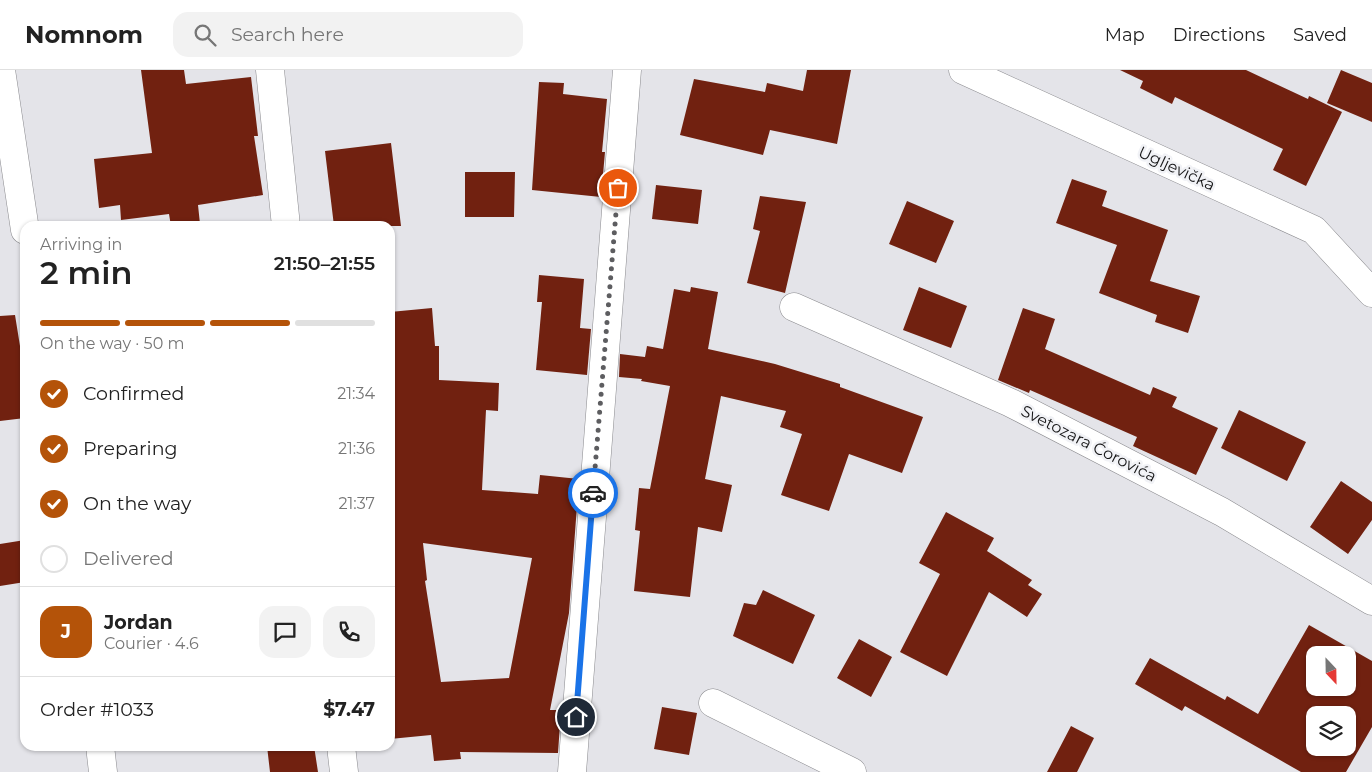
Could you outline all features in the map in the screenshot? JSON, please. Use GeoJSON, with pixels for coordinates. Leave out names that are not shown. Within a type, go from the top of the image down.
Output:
{"type":"FeatureCollection","features":[{"type":"Feature","properties":{"kind":"street"},"geometry":{"type":"LineString","coordinates":[[1,70],[24,221]]}},
{"type":"Feature","properties":{"kind":"street"},"geometry":{"type":"LineString","coordinates":[[270,70],[285,221]]}},
{"type":"Feature","properties":{"kind":"street"},"geometry":{"type":"LineString","coordinates":[[572,772],[628,70]]}},
{"type":"Feature","properties":{"kind":"street","name":"Ugljevička"},"geometry":{"type":"LineString","coordinates":[[963,70],[1314,230],[1372,293]]}},
{"type":"Feature","properties":{"kind":"street","name":"Svetozara Ćorovića"},"geometry":{"type":"LineString","coordinates":[[794,307],[1020,407],[1222,512],[1372,601]]}},
{"type":"Feature","properties":{"kind":"street"},"geometry":{"type":"LineString","coordinates":[[713,703],[852,772]]}},
{"type":"Feature","properties":{"kind":"street"},"geometry":{"type":"LineString","coordinates":[[101,751],[103,772]]}},
{"type":"Feature","properties":{"kind":"street"},"geometry":{"type":"LineString","coordinates":[[342,751],[344,772]]}},
{"type":"Feature","properties":{"kind":"building"},"geometry":{"type":"Polygon","coordinates":[[[141,70],[184,70],[186,84],[251,77],[258,136],[254,136],[263,195],[198,205],[200,221],[170,221],[169,214],[121,220],[120,205],[99,208],[94,159],[152,153],[141,70]]]}},
{"type":"Feature","properties":{"kind":"building"},"geometry":{"type":"Polygon","coordinates":[[[807,70],[851,70],[837,144],[770,130],[763,155],[680,135],[694,79],[765,92],[767,83],[803,91],[807,70]]]}},
{"type":"Feature","properties":{"kind":"building"},"geometry":{"type":"Polygon","coordinates":[[[1120,70],[1246,70],[1308,99],[1309,96],[1342,112],[1306,186],[1273,170],[1283,149],[1175,97],[1172,104],[1140,88],[1143,81],[1120,70]]]}},
{"type":"Feature","properties":{"kind":"building"},"geometry":{"type":"Polygon","coordinates":[[[1341,70],[1372,83],[1372,122],[1327,103],[1341,70]]]}},
{"type":"Feature","properties":{"kind":"building"},"geometry":{"type":"Polygon","coordinates":[[[539,82],[564,83],[563,94],[607,99],[602,152],[605,152],[601,197],[532,190],[539,82]]]}},
{"type":"Feature","properties":{"kind":"building"},"geometry":{"type":"Polygon","coordinates":[[[391,143],[401,226],[395,226],[395,221],[333,221],[325,151],[391,143]]]}},
{"type":"Feature","properties":{"kind":"building"},"geometry":{"type":"Polygon","coordinates":[[[465,172],[515,172],[514,217],[465,217],[465,172]]]}},
{"type":"Feature","properties":{"kind":"building"},"geometry":{"type":"Polygon","coordinates":[[[1072,179],[1107,191],[1102,206],[1168,230],[1150,281],[1200,296],[1188,333],[1155,322],[1157,315],[1099,293],[1117,245],[1056,223],[1072,179]]]}},
{"type":"Feature","properties":{"kind":"building"},"geometry":{"type":"Polygon","coordinates":[[[656,185],[702,190],[698,224],[652,219],[656,185]]]}},
{"type":"Feature","properties":{"kind":"building"},"geometry":{"type":"Polygon","coordinates":[[[760,196],[806,202],[785,293],[747,283],[760,231],[753,229],[760,196]]]}},
{"type":"Feature","properties":{"kind":"building"},"geometry":{"type":"Polygon","coordinates":[[[907,201],[954,221],[936,263],[889,244],[907,201]]]}},
{"type":"Feature","properties":{"kind":"building"},"geometry":{"type":"Polygon","coordinates":[[[539,275],[584,279],[580,328],[591,329],[587,375],[536,370],[542,302],[537,302],[539,275]]]}},
{"type":"Feature","properties":{"kind":"building"},"geometry":{"type":"Polygon","coordinates":[[[691,287],[718,292],[708,349],[775,364],[840,384],[840,387],[923,417],[902,473],[849,454],[829,511],[781,495],[802,434],[780,427],[786,411],[721,396],[705,479],[732,485],[722,532],[698,527],[690,597],[634,591],[640,531],[635,530],[639,488],[650,489],[670,386],[641,381],[642,379],[619,377],[620,354],[645,357],[647,346],[663,349],[674,289],[690,292],[691,287]]]}},
{"type":"Feature","properties":{"kind":"building"},"geometry":{"type":"Polygon","coordinates":[[[919,287],[967,306],[951,348],[903,330],[919,287]]]}},
{"type":"Feature","properties":{"kind":"building"},"geometry":{"type":"Polygon","coordinates":[[[432,308],[435,346],[439,346],[439,380],[499,383],[498,411],[486,410],[482,490],[538,494],[540,475],[579,479],[569,613],[550,710],[561,710],[558,753],[460,752],[461,759],[434,761],[431,735],[395,739],[395,312],[432,308]],[[423,543],[427,580],[425,581],[441,682],[509,678],[532,558],[423,543]]]}},
{"type":"Feature","properties":{"kind":"building"},"geometry":{"type":"Polygon","coordinates":[[[1023,308],[1055,319],[1045,349],[1150,395],[1153,387],[1177,397],[1172,407],[1218,428],[1196,475],[1133,446],[1137,437],[1030,390],[1029,393],[998,380],[1023,308]]]}},
{"type":"Feature","properties":{"kind":"building"},"geometry":{"type":"Polygon","coordinates":[[[15,315],[20,346],[20,419],[0,421],[0,316],[15,315]]]}},
{"type":"Feature","properties":{"kind":"building"},"geometry":{"type":"Polygon","coordinates":[[[1239,410],[1306,442],[1287,481],[1221,448],[1239,410]]]}},
{"type":"Feature","properties":{"kind":"building"},"geometry":{"type":"Polygon","coordinates":[[[1341,481],[1372,502],[1372,520],[1348,554],[1310,527],[1341,481]]]}},
{"type":"Feature","properties":{"kind":"building"},"geometry":{"type":"Polygon","coordinates":[[[946,512],[994,538],[987,551],[1032,580],[1028,585],[1042,594],[1027,617],[989,592],[947,676],[900,652],[940,574],[919,563],[946,512]]]}},
{"type":"Feature","properties":{"kind":"building"},"geometry":{"type":"Polygon","coordinates":[[[20,541],[20,583],[0,586],[0,544],[20,541]]]}},
{"type":"Feature","properties":{"kind":"building"},"geometry":{"type":"Polygon","coordinates":[[[763,590],[815,615],[793,664],[733,636],[744,603],[756,605],[763,590]]]}},
{"type":"Feature","properties":{"kind":"building"},"geometry":{"type":"Polygon","coordinates":[[[1309,625],[1346,646],[1306,646],[1306,696],[1356,696],[1356,652],[1372,661],[1372,727],[1356,755],[1356,706],[1306,706],[1306,756],[1355,756],[1346,772],[1301,772],[1185,706],[1182,711],[1135,684],[1150,658],[1225,700],[1227,696],[1258,714],[1309,625]]]}},
{"type":"Feature","properties":{"kind":"building"},"geometry":{"type":"Polygon","coordinates":[[[859,639],[892,657],[871,697],[837,678],[859,639]]]}},
{"type":"Feature","properties":{"kind":"building"},"geometry":{"type":"Polygon","coordinates":[[[662,707],[697,713],[689,755],[654,749],[662,707]]]}},
{"type":"Feature","properties":{"kind":"building"},"geometry":{"type":"Polygon","coordinates":[[[1071,726],[1094,738],[1077,772],[1047,772],[1071,726]]]}},
{"type":"Feature","properties":{"kind":"building"},"geometry":{"type":"Polygon","coordinates":[[[268,751],[315,751],[318,772],[270,772],[268,751]]]}},
{"type":"Feature","properties":{"kind":"way so far"},"geometry":{"type":"LineString","coordinates":[[593,493],[618,188]]}},
{"type":"Feature","properties":{"kind":"route"},"geometry":{"type":"LineString","coordinates":[[576,717],[593,493]]}}]}
